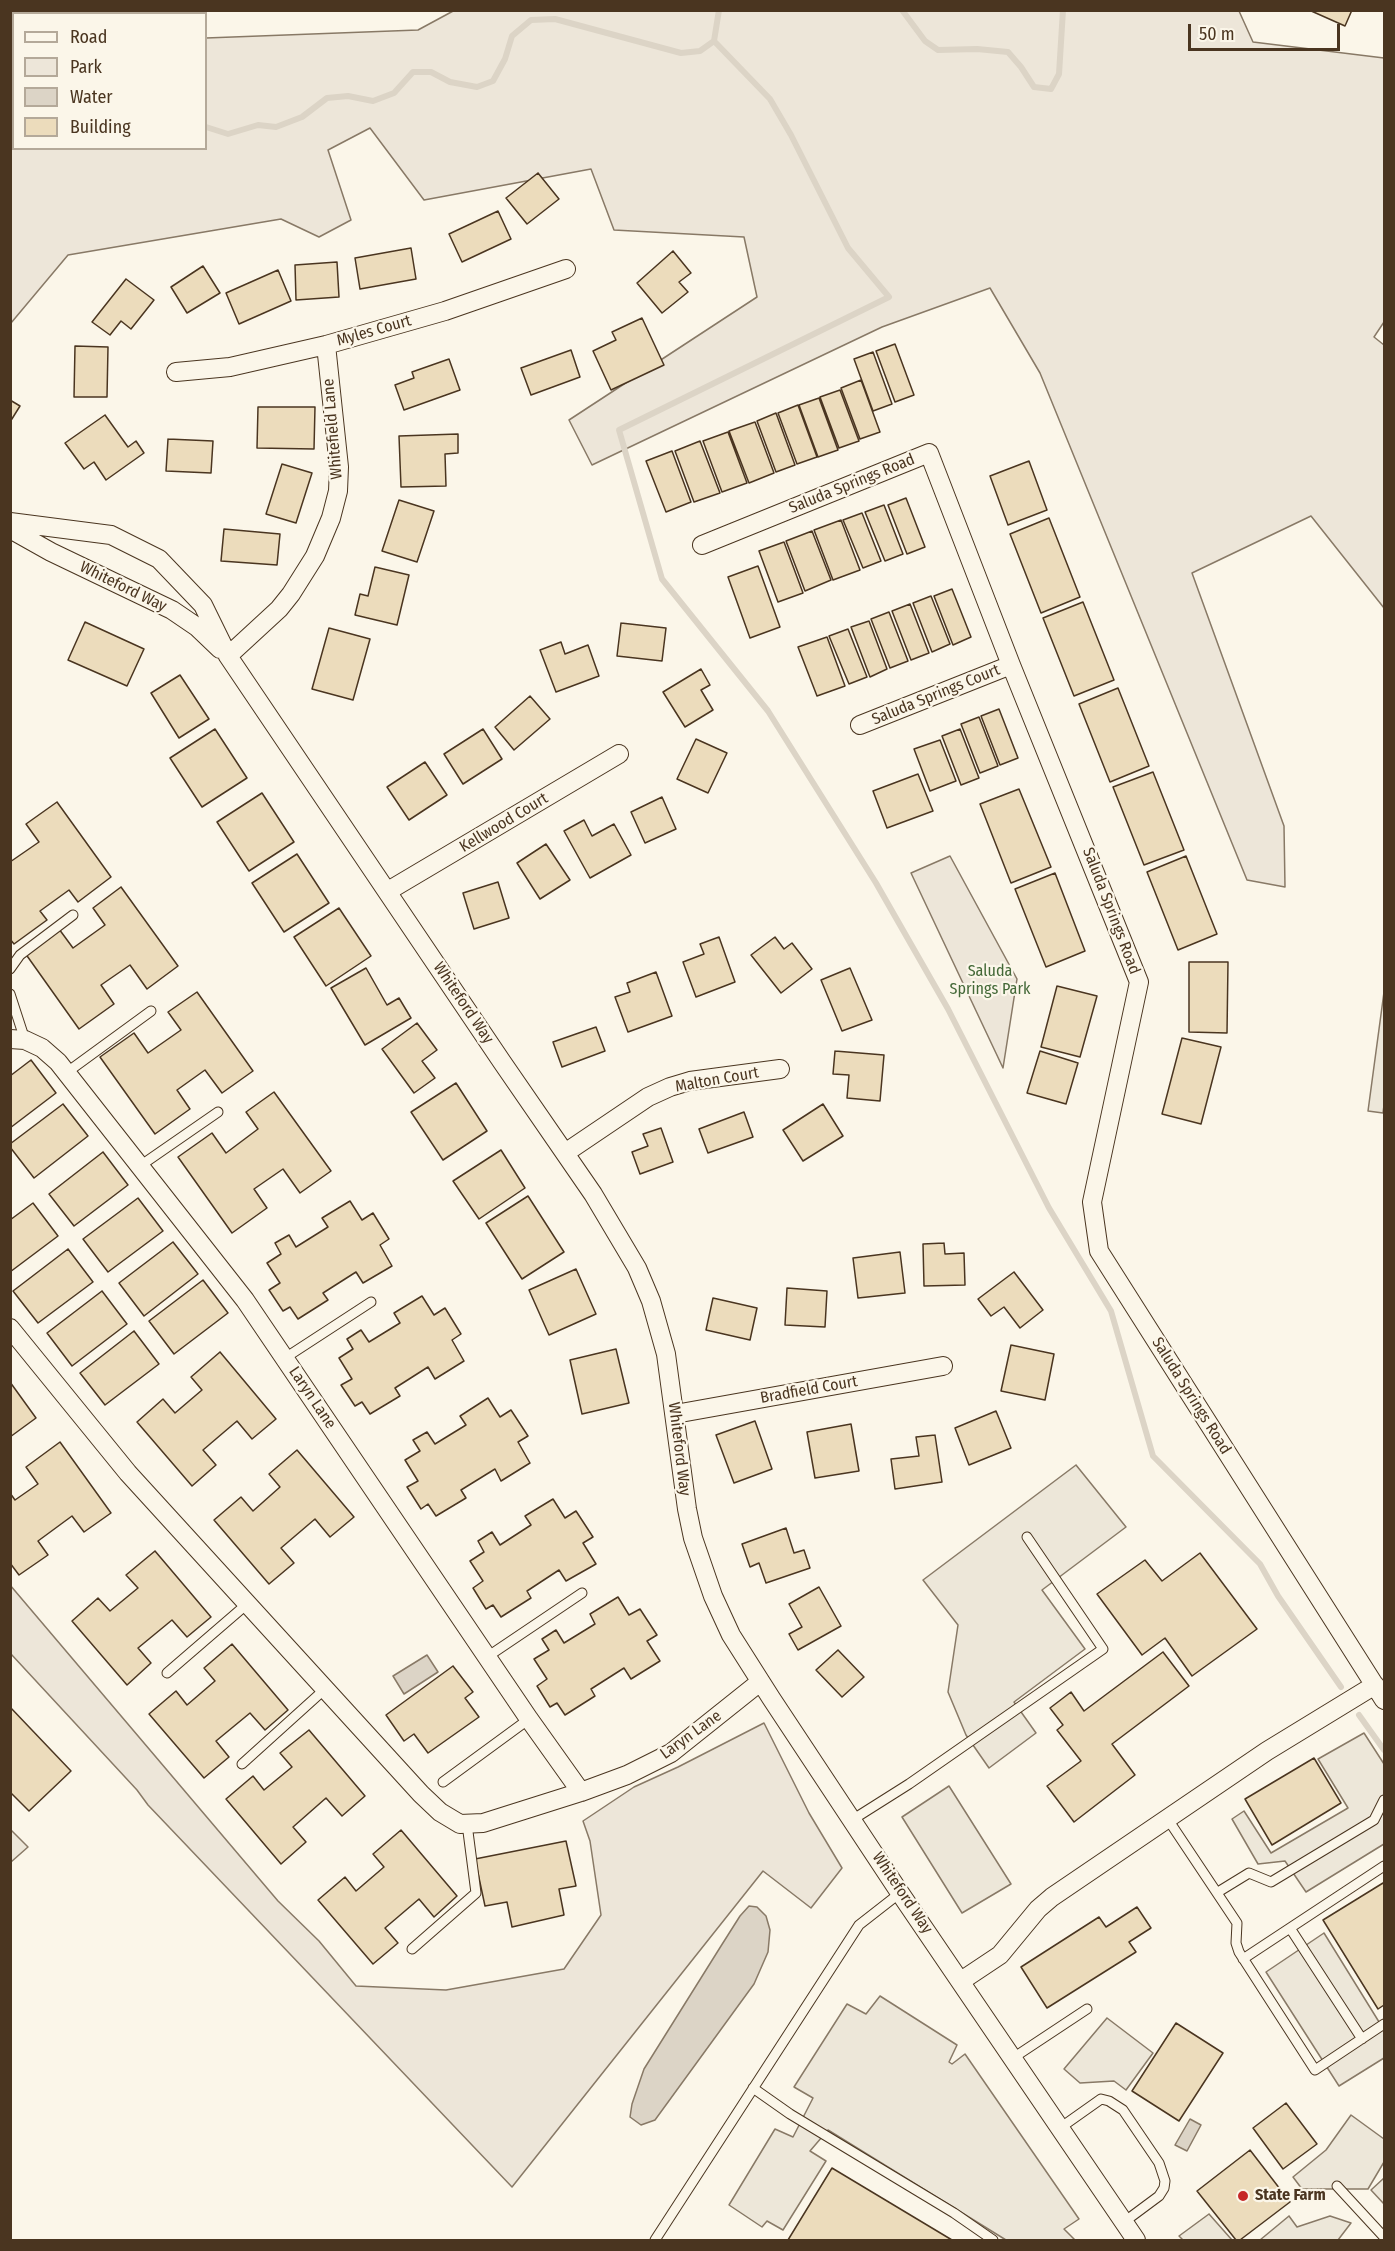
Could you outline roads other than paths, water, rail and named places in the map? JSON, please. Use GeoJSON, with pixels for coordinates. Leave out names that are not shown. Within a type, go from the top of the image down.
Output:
{"type":"FeatureCollection","features":[{"type":"Feature","properties":{"kind":"street","name":"Myles Court"},"geometry":{"type":"LineString","coordinates":[[176,372],[230,367],[326,345],[445,311],[566,269]]}},
{"type":"Feature","properties":{"kind":"street","name":"Whitefield Lane"},"geometry":{"type":"LineString","coordinates":[[228,656],[279,609],[291,594],[315,556],[331,518],[338,491],[339,467],[326,345]]}},
{"type":"Feature","properties":{"kind":"street","name":"Saluda Springs Road"},"geometry":{"type":"LineString","coordinates":[[702,545],[929,453],[1011,665],[1139,982],[1092,1202],[1099,1251],[1381,1689]]}},
{"type":"Feature","properties":{"kind":"street","name":"Whiteford Way"},"geometry":{"type":"LineString","coordinates":[[10,522],[111,535],[159,559],[203,605],[228,656],[616,1230],[637,1268],[651,1301],[666,1354],[687,1509],[700,1562],[712,1596],[731,1635],[900,1893],[1136,2241]]}},
{"type":"Feature","properties":{"kind":"street","name":"Whiteford Way"},"geometry":{"type":"LineString","coordinates":[[10,529],[51,552],[172,610],[197,627],[228,656]]}},
{"type":"Feature","properties":{"kind":"street","name":"Saluda Springs Court"},"geometry":{"type":"LineString","coordinates":[[860,725],[1011,665]]}},
{"type":"Feature","properties":{"kind":"street","name":"Kellwood Court"},"geometry":{"type":"LineString","coordinates":[[388,891],[619,754]]}},
{"type":"Feature","properties":{"kind":"street","name":"Laryn Lane"},"geometry":{"type":"LineString","coordinates":[[18,1040],[42,1048],[66,1073],[245,1300],[581,1792]]}},
{"type":"Feature","properties":{"kind":"street","name":"Malton Court"},"geometry":{"type":"LineString","coordinates":[[565,1153],[648,1097],[670,1087],[690,1081],[780,1069]]}},
{"type":"Feature","properties":{"kind":"street"},"geometry":{"type":"LineString","coordinates":[[10,1328],[128,1473],[324,1689],[440,1812],[460,1824],[467,1824]]}},
{"type":"Feature","properties":{"kind":"street","name":"Bradfield Court"},"geometry":{"type":"LineString","coordinates":[[675,1414],[943,1366]]}},
{"type":"Feature","properties":{"kind":"street","name":"Laryn Lane"},"geometry":{"type":"LineString","coordinates":[[467,1824],[483,1823],[627,1775],[671,1753],[760,1682]]}},
{"type":"Feature","properties":{"kind":"street"},"geometry":{"type":"LineString","coordinates":[[961,1981],[1000,1955],[1038,1909],[1052,1897],[1267,1751],[1381,1689]]}},
{"type":"Feature","properties":{"kind":"lane"},"geometry":{"type":"LineString","coordinates":[[10,969],[20,955],[73,915]]}},
{"type":"Feature","properties":{"kind":"lane"},"geometry":{"type":"LineString","coordinates":[[10,994],[18,1040]]}},
{"type":"Feature","properties":{"kind":"lane"},"geometry":{"type":"LineString","coordinates":[[66,1073],[151,1011]]}},
{"type":"Feature","properties":{"kind":"lane"},"geometry":{"type":"LineString","coordinates":[[140,1166],[218,1112]]}},
{"type":"Feature","properties":{"kind":"lane"},"geometry":{"type":"LineString","coordinates":[[285,1358],[371,1302]]}},
{"type":"Feature","properties":{"kind":"lane"},"geometry":{"type":"LineString","coordinates":[[852,1820],[909,1784],[1103,1649],[1027,1537]]}},
{"type":"Feature","properties":{"kind":"lane"},"geometry":{"type":"LineString","coordinates":[[487,1657],[582,1593]]}},
{"type":"Feature","properties":{"kind":"lane"},"geometry":{"type":"LineString","coordinates":[[167,1673],[247,1604]]}},
{"type":"Feature","properties":{"kind":"lane"},"geometry":{"type":"LineString","coordinates":[[242,1764],[324,1689]]}},
{"type":"Feature","properties":{"kind":"lane"},"geometry":{"type":"LineString","coordinates":[[443,1782],[529,1719]]}},
{"type":"Feature","properties":{"kind":"lane"},"geometry":{"type":"LineString","coordinates":[[1218,1892],[1249,1873],[1271,1882],[1374,1820],[1384,1800]]}},
{"type":"Feature","properties":{"kind":"lane"},"geometry":{"type":"LineString","coordinates":[[1167,1818],[1237,1923],[1236,1943],[1243,1959],[1315,2070],[1384,2025]]}},
{"type":"Feature","properties":{"kind":"lane"},"geometry":{"type":"LineString","coordinates":[[412,1948],[476,1893],[467,1824]]}},
{"type":"Feature","properties":{"kind":"lane"},"geometry":{"type":"LineString","coordinates":[[1243,1959],[1384,1866]]}},
{"type":"Feature","properties":{"kind":"lane"},"geometry":{"type":"LineString","coordinates":[[658,2240],[859,1925],[900,1893]]}},
{"type":"Feature","properties":{"kind":"lane"},"geometry":{"type":"LineString","coordinates":[[1290,1928],[1362,2039]]}},
{"type":"Feature","properties":{"kind":"lane"},"geometry":{"type":"LineString","coordinates":[[1013,2058],[1087,2009]]}},
{"type":"Feature","properties":{"kind":"lane"},"geometry":{"type":"LineString","coordinates":[[753,2088],[790,2114],[954,2213],[993,2241]]}},
{"type":"Feature","properties":{"kind":"lane"},"geometry":{"type":"LineString","coordinates":[[1060,2128],[1101,2099],[1114,2103],[1124,2110],[1159,2163],[1165,2181],[1159,2196],[1124,2222]]}},
{"type":"Feature","properties":{"kind":"lane"},"geometry":{"type":"LineString","coordinates":[[1337,2186],[1384,2237]]}},
{"type":"Feature","properties":{"kind":"water"},"geometry":{"type":"Polygon","coordinates":[[[427,1655],[438,1672],[404,1694],[393,1676],[427,1655]]]}},
{"type":"Feature","properties":{"kind":"water"},"geometry":{"type":"Polygon","coordinates":[[[749,1906],[757,1907],[766,1916],[770,1930],[768,1952],[754,1984],[655,2120],[641,2125],[630,2117],[644,2069],[740,1916],[749,1906]]]}},
{"type":"Feature","properties":{"kind":"water"},"geometry":{"type":"Polygon","coordinates":[[[1190,2119],[1201,2125],[1187,2151],[1175,2145],[1190,2119]]]}},
{"type":"Feature","properties":{"kind":"waterway"},"geometry":{"type":"LineString","coordinates":[[207,127],[228,134],[258,125],[276,127],[302,117],[327,98],[348,96],[373,101],[394,93],[413,72],[431,72],[450,82],[477,87],[493,81],[505,59],[512,36],[531,20],[555,19],[681,53],[700,51],[714,41],[719,10]]}},
{"type":"Feature","properties":{"kind":"waterway"},"geometry":{"type":"LineString","coordinates":[[902,10],[925,41],[938,50],[977,49],[1008,52],[1034,87],[1051,89],[1059,74],[1063,10]]}},
{"type":"Feature","properties":{"kind":"waterway"},"geometry":{"type":"LineString","coordinates":[[714,41],[770,99],[791,135],[848,248],[889,297],[619,430],[662,579],[768,711],[876,883],[948,1009],[1049,1208],[1111,1311],[1153,1456],[1260,1564],[1278,1596],[1341,1687]]}},
{"type":"Feature","properties":{"kind":"waterway"},"geometry":{"type":"LineString","coordinates":[[1359,1715],[1384,1750]]}},
{"type":"Feature","properties":{"kind":"place","name":"State Farm"},"geometry":{"type":"Point","coordinates":[1243,2196]}},
{"type":"Feature","properties":{"kind":"park label","name":"Saluda Springs Park"},"geometry":{"type":"Point","coordinates":[990,981]}}]}
